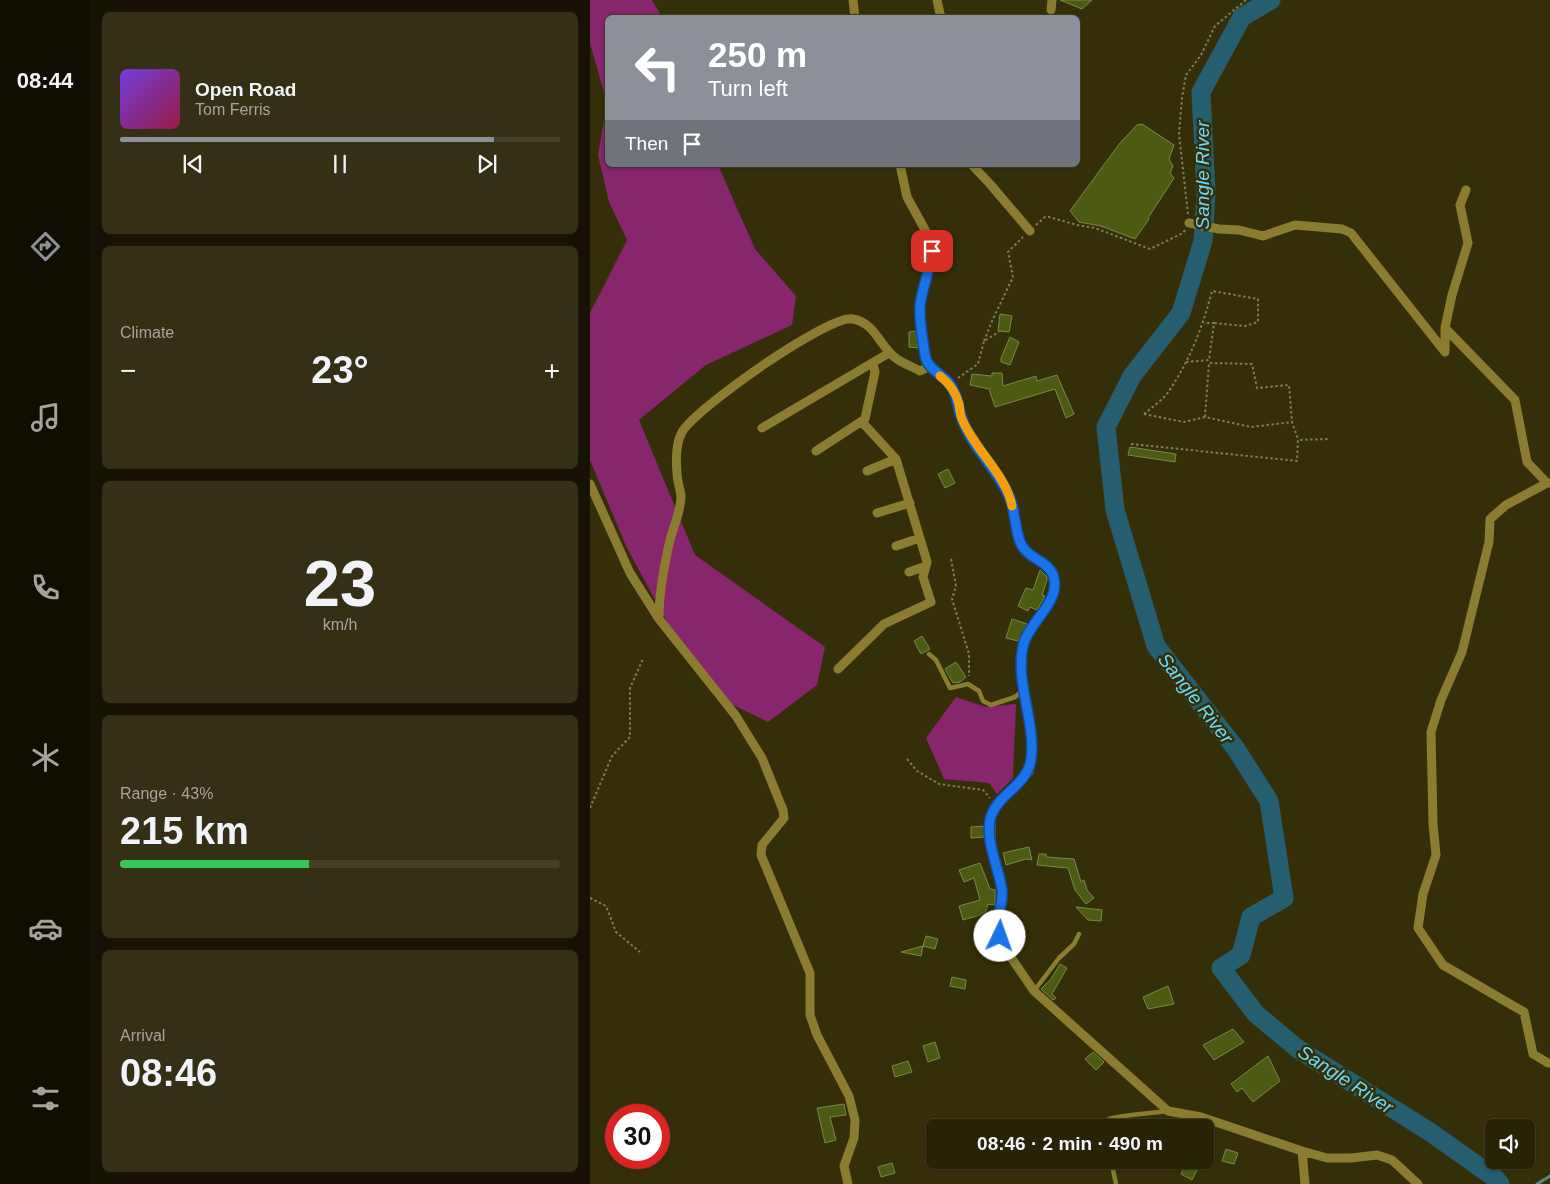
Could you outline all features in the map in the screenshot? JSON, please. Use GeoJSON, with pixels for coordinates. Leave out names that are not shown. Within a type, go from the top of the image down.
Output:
{"type":"FeatureCollection","features":[{"type":"Feature","properties":{"kind":"street"},"geometry":{"type":"LineString","coordinates":[[853,0],[855,15]]}},
{"type":"Feature","properties":{"kind":"street"},"geometry":{"type":"LineString","coordinates":[[937,0],[940,15]]}},
{"type":"Feature","properties":{"kind":"street"},"geometry":{"type":"LineString","coordinates":[[1051,10],[1052,0]]}},
{"type":"Feature","properties":{"kind":"street"},"geometry":{"type":"LineString","coordinates":[[900,167],[902,183],[907,197],[929,237],[932,251],[931,264],[920,310],[926,358],[931,366],[950,383],[959,402],[961,418],[1010,498],[1020,542],[1025,550],[1053,574],[1054,587],[1051,600],[1028,634],[1023,645],[1023,690],[1032,738],[1032,758],[1029,772],[996,806],[991,817],[991,846],[997,864],[1002,891],[999,919],[1000,936],[1006,950],[1034,991],[1168,1111],[1201,1117],[1328,1158],[1377,1156],[1392,1160],[1418,1184]]}},
{"type":"Feature","properties":{"kind":"street"},"geometry":{"type":"LineString","coordinates":[[974,167],[1030,230]]}},
{"type":"Feature","properties":{"kind":"street"},"geometry":{"type":"LineString","coordinates":[[1193,225],[1239,230],[1263,236],[1295,225],[1342,229],[1351,233],[1445,352],[1445,328],[1452,295],[1468,243],[1460,205],[1466,190]]}},
{"type":"Feature","properties":{"kind":"street"},"geometry":{"type":"LineString","coordinates":[[659,619],[659,593],[662,575],[680,511],[681,496],[677,473],[677,452],[681,433],[691,421],[713,401],[772,359],[837,321],[853,319],[865,324],[875,332],[889,353],[920,372],[931,366]]}},
{"type":"Feature","properties":{"kind":"street"},"geometry":{"type":"LineString","coordinates":[[1445,328],[1515,400],[1527,462],[1549,483],[1506,505],[1490,519],[1488,542],[1462,652],[1440,700],[1431,732],[1433,824],[1436,855],[1423,894],[1418,928],[1443,965],[1524,1012],[1533,1054],[1548,1063]]}},
{"type":"Feature","properties":{"kind":"street"},"geometry":{"type":"LineString","coordinates":[[762,428],[889,353]]}},
{"type":"Feature","properties":{"kind":"street"},"geometry":{"type":"LineString","coordinates":[[816,451],[865,419],[875,372],[873,363]]}},
{"type":"Feature","properties":{"kind":"street"},"geometry":{"type":"LineString","coordinates":[[838,669],[884,624],[931,602],[923,577],[927,562],[896,458],[862,422]]}},
{"type":"Feature","properties":{"kind":"street"},"geometry":{"type":"LineString","coordinates":[[867,471],[896,458]]}},
{"type":"Feature","properties":{"kind":"street"},"geometry":{"type":"LineString","coordinates":[[590,484],[630,573],[659,619],[736,716],[762,758],[783,810],[784,818],[762,845],[761,855],[810,973],[810,1015],[817,1035],[849,1096],[855,1120],[854,1138],[844,1166],[848,1184]]}},
{"type":"Feature","properties":{"kind":"street"},"geometry":{"type":"LineString","coordinates":[[877,513],[910,503]]}},
{"type":"Feature","properties":{"kind":"street"},"geometry":{"type":"LineString","coordinates":[[896,546],[920,538]]}},
{"type":"Feature","properties":{"kind":"street"},"geometry":{"type":"LineString","coordinates":[[909,572],[926,566]]}},
{"type":"Feature","properties":{"kind":"street"},"geometry":{"type":"LineString","coordinates":[[1302,1151],[1305,1184]]}},
{"type":"Feature","properties":{"kind":"lane"},"geometry":{"type":"LineString","coordinates":[[929,654],[936,660],[950,688],[968,684],[979,691],[983,701],[991,705],[1015,698],[1023,690]]}},
{"type":"Feature","properties":{"kind":"lane"},"geometry":{"type":"LineString","coordinates":[[1034,991],[1059,958],[1074,944],[1079,934]]}},
{"type":"Feature","properties":{"kind":"lane"},"geometry":{"type":"LineString","coordinates":[[1110,1119],[1168,1111]]}},
{"type":"Feature","properties":{"kind":"lane"},"geometry":{"type":"LineString","coordinates":[[1113,1169],[1116,1184]]}},
{"type":"Feature","properties":{"kind":"path"},"geometry":{"type":"LineString","coordinates":[[950,383],[978,364],[992,321],[1013,277],[1008,252],[1045,217],[1095,228],[1150,249],[1182,233],[1193,225],[1179,134],[1186,75],[1202,55],[1215,26],[1246,0]]}},
{"type":"Feature","properties":{"kind":"path"},"geometry":{"type":"LineString","coordinates":[[1204,322],[1245,326],[1258,322],[1258,299],[1212,291],[1204,322],[1186,362],[1168,392],[1144,414],[1184,422],[1205,417],[1252,427],[1292,422]]}},
{"type":"Feature","properties":{"kind":"path"},"geometry":{"type":"LineString","coordinates":[[1186,362],[1209,360],[1214,323]]}},
{"type":"Feature","properties":{"kind":"path"},"geometry":{"type":"LineString","coordinates":[[984,341],[999,332]]}},
{"type":"Feature","properties":{"kind":"path"},"geometry":{"type":"LineString","coordinates":[[1131,444],[1297,461],[1298,440],[1292,422],[1288,384],[1257,388],[1252,364],[1209,363],[1205,417]]}},
{"type":"Feature","properties":{"kind":"path"},"geometry":{"type":"LineString","coordinates":[[1298,440],[1330,438]]}},
{"type":"Feature","properties":{"kind":"path"},"geometry":{"type":"LineString","coordinates":[[951,559],[956,586],[952,599],[969,654],[968,684]]}},
{"type":"Feature","properties":{"kind":"path"},"geometry":{"type":"LineString","coordinates":[[590,808],[612,756],[630,737],[630,688],[644,659]]}},
{"type":"Feature","properties":{"kind":"path"},"geometry":{"type":"LineString","coordinates":[[908,759],[917,771],[938,784],[983,790],[996,806]]}},
{"type":"Feature","properties":{"kind":"path"},"geometry":{"type":"LineString","coordinates":[[590,898],[606,906],[616,932],[640,952]]}},
{"type":"Feature","properties":{"kind":"shaded area"},"geometry":{"type":"Polygon","coordinates":[[[590,0],[652,0],[661,15],[605,15],[605,96],[590,43],[590,0]]]}},
{"type":"Feature","properties":{"kind":"shaded area"},"geometry":{"type":"Polygon","coordinates":[[[605,115],[605,167],[719,167],[755,249],[796,296],[792,325],[706,365],[639,420],[695,555],[825,647],[817,685],[768,722],[731,704],[675,637],[626,546],[590,460],[590,313],[627,240],[609,202],[598,155],[605,115]]]}},
{"type":"Feature","properties":{"kind":"shaded area"},"geometry":{"type":"Polygon","coordinates":[[[956,697],[986,707],[1016,704],[1013,778],[997,794],[989,783],[944,779],[926,738],[956,697]]]}},
{"type":"Feature","properties":{"kind":"building"},"geometry":{"type":"Polygon","coordinates":[[[1060,0],[1092,0],[1082,9],[1060,0]]]}},
{"type":"Feature","properties":{"kind":"building"},"geometry":{"type":"Polygon","coordinates":[[[1142,124],[1174,145],[1169,159],[1173,166],[1170,173],[1174,178],[1149,219],[1135,239],[1101,226],[1079,222],[1070,211],[1120,143],[1137,125],[1142,124]]]}},
{"type":"Feature","properties":{"kind":"building"},"geometry":{"type":"Polygon","coordinates":[[[1000,314],[1012,316],[1009,332],[998,331],[1000,314]]]}},
{"type":"Feature","properties":{"kind":"building"},"geometry":{"type":"Polygon","coordinates":[[[916,331],[918,348],[909,347],[909,332],[916,331]]]}},
{"type":"Feature","properties":{"kind":"building"},"geometry":{"type":"Polygon","coordinates":[[[1010,337],[1019,342],[1010,365],[1001,362],[1001,358],[1010,337]]]}},
{"type":"Feature","properties":{"kind":"building"},"geometry":{"type":"Polygon","coordinates":[[[992,373],[1002,373],[1003,386],[1036,376],[1037,381],[1057,375],[1074,414],[1066,418],[1055,389],[995,407],[989,389],[970,385],[972,374],[992,376],[992,373]]]}},
{"type":"Feature","properties":{"kind":"building"},"geometry":{"type":"Polygon","coordinates":[[[1130,447],[1176,454],[1175,462],[1128,455],[1130,447]]]}},
{"type":"Feature","properties":{"kind":"building"},"geometry":{"type":"Polygon","coordinates":[[[948,469],[955,483],[945,488],[938,474],[948,469]]]}},
{"type":"Feature","properties":{"kind":"building"},"geometry":{"type":"Polygon","coordinates":[[[1040,570],[1047,577],[1042,595],[1045,596],[1037,610],[1030,607],[1028,611],[1018,606],[1026,588],[1033,590],[1040,570]]]}},
{"type":"Feature","properties":{"kind":"building"},"geometry":{"type":"Polygon","coordinates":[[[1012,619],[1027,624],[1018,641],[1006,638],[1012,619]]]}},
{"type":"Feature","properties":{"kind":"building"},"geometry":{"type":"Polygon","coordinates":[[[922,636],[930,649],[921,654],[914,641],[922,636]]]}},
{"type":"Feature","properties":{"kind":"building"},"geometry":{"type":"Polygon","coordinates":[[[956,662],[966,677],[960,682],[953,683],[945,669],[956,662]]]}},
{"type":"Feature","properties":{"kind":"building"},"geometry":{"type":"Polygon","coordinates":[[[985,826],[985,837],[971,838],[971,827],[985,826]]]}},
{"type":"Feature","properties":{"kind":"building"},"geometry":{"type":"Polygon","coordinates":[[[1029,847],[1032,860],[1026,859],[1006,865],[1003,853],[1029,847]]]}},
{"type":"Feature","properties":{"kind":"building"},"geometry":{"type":"Polygon","coordinates":[[[1039,854],[1046,854],[1046,857],[1074,859],[1081,882],[1084,880],[1087,890],[1094,898],[1086,904],[1075,890],[1068,868],[1037,865],[1039,854]]]}},
{"type":"Feature","properties":{"kind":"building"},"geometry":{"type":"Polygon","coordinates":[[[980,863],[990,889],[995,890],[995,905],[988,904],[986,911],[980,915],[963,920],[959,906],[980,900],[974,878],[964,882],[959,870],[980,863]]]}},
{"type":"Feature","properties":{"kind":"building"},"geometry":{"type":"Polygon","coordinates":[[[1076,907],[1102,910],[1101,921],[1088,920],[1076,907]]]}},
{"type":"Feature","properties":{"kind":"building"},"geometry":{"type":"Polygon","coordinates":[[[926,936],[938,939],[935,949],[923,946],[926,936]]]}},
{"type":"Feature","properties":{"kind":"building"},"geometry":{"type":"Polygon","coordinates":[[[923,946],[921,956],[901,952],[923,946]]]}},
{"type":"Feature","properties":{"kind":"building"},"geometry":{"type":"Polygon","coordinates":[[[1060,964],[1067,968],[1052,994],[1056,998],[1053,1000],[1041,989],[1051,979],[1060,964]]]}},
{"type":"Feature","properties":{"kind":"building"},"geometry":{"type":"Polygon","coordinates":[[[952,977],[966,980],[965,989],[950,986],[952,977]]]}},
{"type":"Feature","properties":{"kind":"building"},"geometry":{"type":"Polygon","coordinates":[[[1168,986],[1174,1004],[1148,1009],[1143,997],[1168,986]]]}},
{"type":"Feature","properties":{"kind":"building"},"geometry":{"type":"Polygon","coordinates":[[[1233,1029],[1244,1042],[1214,1060],[1203,1045],[1233,1029]]]}},
{"type":"Feature","properties":{"kind":"building"},"geometry":{"type":"Polygon","coordinates":[[[935,1042],[940,1058],[928,1062],[923,1046],[935,1042]]]}},
{"type":"Feature","properties":{"kind":"building"},"geometry":{"type":"Polygon","coordinates":[[[1093,1052],[1104,1062],[1096,1070],[1085,1059],[1093,1052]]]}},
{"type":"Feature","properties":{"kind":"building"},"geometry":{"type":"Polygon","coordinates":[[[1268,1056],[1280,1081],[1253,1102],[1242,1088],[1237,1092],[1231,1084],[1268,1056]]]}},
{"type":"Feature","properties":{"kind":"building"},"geometry":{"type":"Polygon","coordinates":[[[908,1061],[912,1072],[895,1077],[892,1066],[908,1061]]]}},
{"type":"Feature","properties":{"kind":"building"},"geometry":{"type":"Polygon","coordinates":[[[844,1104],[846,1115],[830,1117],[836,1140],[825,1143],[817,1108],[844,1104]]]}},
{"type":"Feature","properties":{"kind":"building"},"geometry":{"type":"Polygon","coordinates":[[[1226,1149],[1238,1153],[1234,1164],[1222,1161],[1226,1149]]]}},
{"type":"Feature","properties":{"kind":"building"},"geometry":{"type":"Polygon","coordinates":[[[892,1163],[895,1173],[881,1177],[878,1167],[892,1163]]]}},
{"type":"Feature","properties":{"kind":"building"},"geometry":{"type":"Polygon","coordinates":[[[1184,1169],[1198,1169],[1192,1180],[1181,1174],[1184,1169]]]}},
{"type":"Feature","properties":{"kind":"waterway","name":"Sangle River"},"geometry":{"type":"LineString","coordinates":[[1271,0],[1242,17],[1201,92],[1206,193],[1203,241],[1181,313],[1132,376],[1106,427],[1115,510],[1156,646],[1236,749],[1269,801],[1284,898],[1251,917],[1241,955],[1221,968],[1256,1014],[1298,1049],[1430,1132],[1495,1178],[1500,1184]]}},
{"type":"Feature","properties":{"kind":"waterway"},"geometry":{"type":"LineString","coordinates":[[1537,1184],[1550,1176]]}},
{"type":"Feature","properties":{"kind":"slow traffic"},"geometry":{"type":"LineString","coordinates":[[940,376],[950,383],[959,402],[961,418],[1001,481],[1012,506]]}},
{"type":"Feature","properties":{"kind":"route"},"geometry":{"type":"LineString","coordinates":[[932,251],[931,264],[920,304],[926,358],[934,371],[950,383],[959,402],[961,418],[1010,498],[1020,542],[1025,550],[1053,574],[1054,587],[1051,600],[1028,634],[1023,645],[1023,690],[1032,738],[1032,758],[1029,772],[996,806],[991,817],[991,846],[997,864],[1002,891],[999,919],[1000,936]]}}]}
